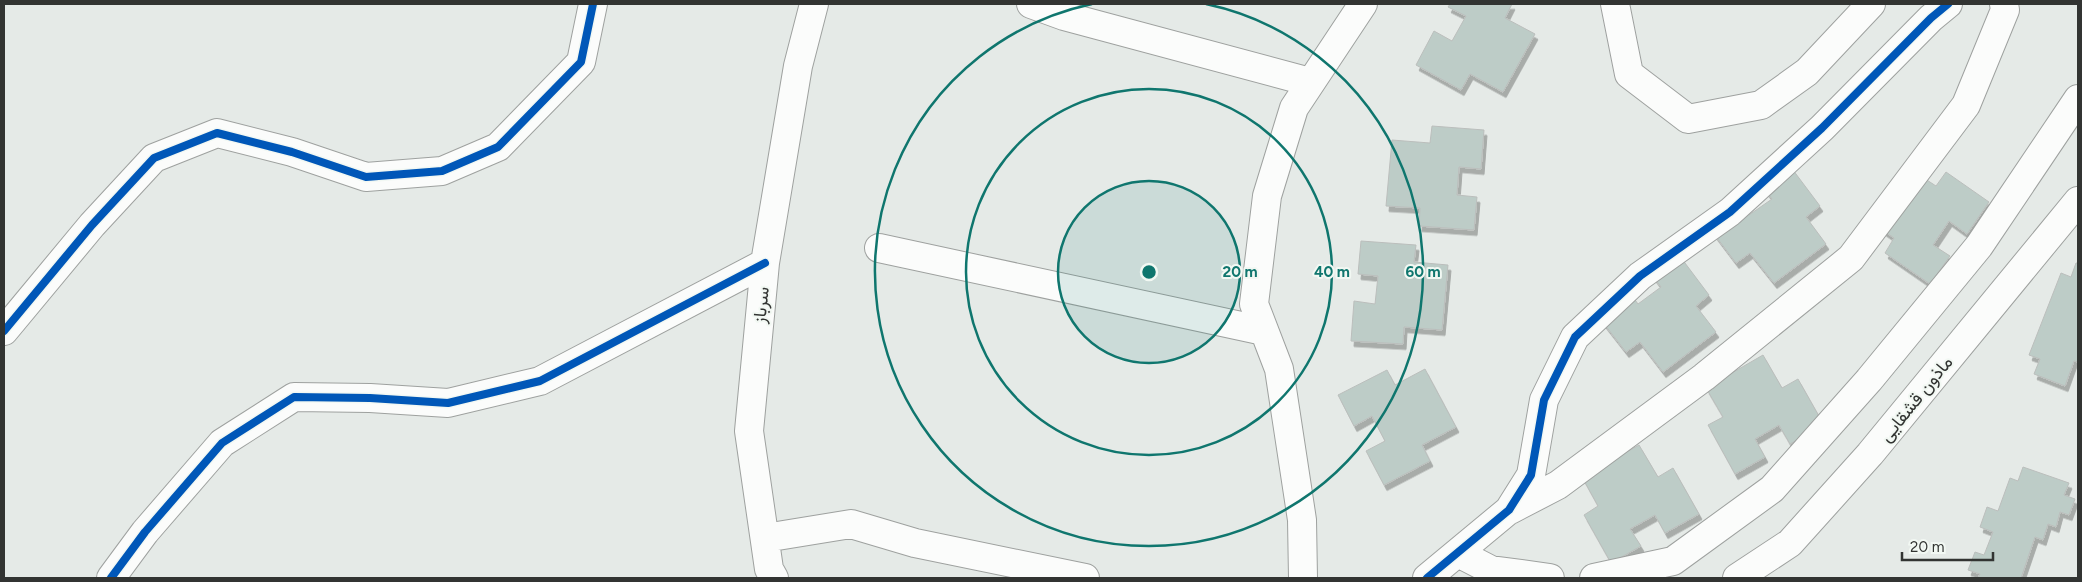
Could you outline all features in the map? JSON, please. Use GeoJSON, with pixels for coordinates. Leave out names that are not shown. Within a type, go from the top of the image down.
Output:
{"type":"FeatureCollection","features":[{"type":"Feature","properties":{"kind":"street"},"geometry":{"type":"LineString","coordinates":[[4,331],[92,225],[154,158],[217,133],[292,152],[366,177],[442,171],[498,147],[582,62],[593,4]]}},
{"type":"Feature","properties":{"kind":"street","name":"سرباز"},"geometry":{"type":"LineString","coordinates":[[766,575],[765,538],[749,431],[765,263],[798,66],[814,4]]}},
{"type":"Feature","properties":{"kind":"street"},"geometry":{"type":"LineString","coordinates":[[1031,4],[1064,16],[1310,82]]}},
{"type":"Feature","properties":{"kind":"street"},"geometry":{"type":"LineString","coordinates":[[1303,578],[1302,520],[1279,369],[1254,304],[1267,196],[1294,108],[1363,4]]}},
{"type":"Feature","properties":{"kind":"street"},"geometry":{"type":"LineString","coordinates":[[1614,4],[1628,74],[1688,119],[1761,105],[1807,72],[1871,4]]}},
{"type":"Feature","properties":{"kind":"street"},"geometry":{"type":"LineString","coordinates":[[1509,510],[1531,475],[1544,400],[1575,336],[1640,276],[1730,212],[1822,128],[1931,18],[1948,4]]}},
{"type":"Feature","properties":{"kind":"street"},"geometry":{"type":"LineString","coordinates":[[1427,578],[1509,510],[1566,479],[1704,377],[1851,258],[1966,105],[2005,10],[2004,4]]}},
{"type":"Feature","properties":{"kind":"street"},"geometry":{"type":"LineString","coordinates":[[1594,578],[1673,561],[1772,488],[1868,380],[1978,246],[2078,99]]}},
{"type":"Feature","properties":{"kind":"street","name":"ماذون قشقایی"},"geometry":{"type":"LineString","coordinates":[[1737,578],[1790,543],[1870,454],[2078,201]]}},
{"type":"Feature","properties":{"kind":"street"},"geometry":{"type":"LineString","coordinates":[[879,248],[1264,331]]}},
{"type":"Feature","properties":{"kind":"street"},"geometry":{"type":"LineString","coordinates":[[111,578],[145,532],[222,443],[294,397],[370,398],[448,403],[540,381],[765,263]]}},
{"type":"Feature","properties":{"kind":"street"},"geometry":{"type":"LineString","coordinates":[[765,538],[850,524],[915,543],[1085,578]]}},
{"type":"Feature","properties":{"kind":"street"},"geometry":{"type":"LineString","coordinates":[[1458,553],[1490,570],[1550,578]]}},
{"type":"Feature","properties":{"kind":"building"},"geometry":{"type":"Polygon","coordinates":[[[1450,4],[1512,4],[1505,18],[1535,34],[1503,92],[1470,74],[1461,90],[1416,65],[1434,31],[1452,41],[1466,16],[1448,7],[1450,4]]]}},
{"type":"Feature","properties":{"kind":"building"},"geometry":{"type":"Polygon","coordinates":[[[1432,126],[1484,130],[1481,169],[1459,167],[1457,195],[1477,197],[1474,230],[1419,226],[1420,208],[1386,206],[1392,140],[1430,143],[1432,126]]]}},
{"type":"Feature","properties":{"kind":"building"},"geometry":{"type":"Polygon","coordinates":[[[1787,162],[1820,206],[1806,217],[1826,244],[1774,283],[1750,253],[1736,263],[1705,222],[1736,199],[1749,215],[1772,199],[1760,183],[1787,162]]]}},
{"type":"Feature","properties":{"kind":"building"},"geometry":{"type":"Polygon","coordinates":[[[1904,165],[1936,186],[1946,172],[1989,202],[1967,234],[1949,221],[1933,245],[1950,256],[1930,284],[1885,253],[1894,238],[1867,219],[1904,165]]]}},
{"type":"Feature","properties":{"kind":"building"},"geometry":{"type":"Polygon","coordinates":[[[1361,241],[1416,245],[1414,262],[1448,265],[1442,330],[1404,327],[1403,344],[1351,341],[1354,301],[1375,304],[1378,276],[1358,274],[1361,241]]]}},
{"type":"Feature","properties":{"kind":"building"},"geometry":{"type":"Polygon","coordinates":[[[1676,251],[1709,295],[1696,306],[1716,332],[1663,372],[1640,342],[1626,352],[1594,311],[1626,287],[1638,304],[1661,287],[1649,271],[1676,251]]]}},
{"type":"Feature","properties":{"kind":"building"},"geometry":{"type":"Polygon","coordinates":[[[2076,263],[2078,263],[2078,362],[2074,361],[2065,386],[2034,374],[2040,359],[2029,355],[2061,273],[2071,277],[2076,263]]]}},
{"type":"Feature","properties":{"kind":"building"},"geometry":{"type":"Polygon","coordinates":[[[1763,355],[1782,388],[1798,379],[1824,425],[1790,444],[1779,425],[1755,439],[1765,457],[1735,474],[1708,425],[1723,417],[1706,388],[1763,355]]]}},
{"type":"Feature","properties":{"kind":"building"},"geometry":{"type":"Polygon","coordinates":[[[1425,369],[1456,427],[1422,445],[1430,461],[1384,485],[1366,451],[1385,441],[1372,416],[1354,426],[1338,395],[1387,370],[1395,385],[1425,369]]]}},
{"type":"Feature","properties":{"kind":"building"},"geometry":{"type":"Polygon","coordinates":[[[1639,445],[1658,477],[1673,468],[1699,514],[1665,533],[1655,515],[1630,529],[1641,546],[1611,563],[1584,515],[1598,506],[1582,477],[1639,445]]]}},
{"type":"Feature","properties":{"kind":"building"},"geometry":{"type":"Polygon","coordinates":[[[2023,467],[2069,483],[2064,495],[2075,499],[2069,515],[2060,512],[2056,527],[2048,524],[2043,540],[2035,537],[2021,578],[1978,578],[1980,574],[1968,570],[1975,552],[1984,555],[1993,532],[1980,527],[1987,507],[1998,511],[2010,478],[2018,481],[2023,467]]]}},
{"type":"Feature","properties":{"kind":"cycle path"},"geometry":{"type":"LineString","coordinates":[[4,331],[92,225],[154,158],[217,133],[292,152],[366,177],[442,171],[498,147],[581,62],[593,4]]}},
{"type":"Feature","properties":{"kind":"cycle path"},"geometry":{"type":"LineString","coordinates":[[1427,578],[1509,510],[1531,475],[1544,400],[1575,337],[1640,276],[1730,212],[1822,128],[1931,18],[1948,4]]}},
{"type":"Feature","properties":{"kind":"cycle path"},"geometry":{"type":"LineString","coordinates":[[111,578],[145,532],[222,443],[294,397],[370,398],[448,403],[540,381],[765,263]]}}]}
